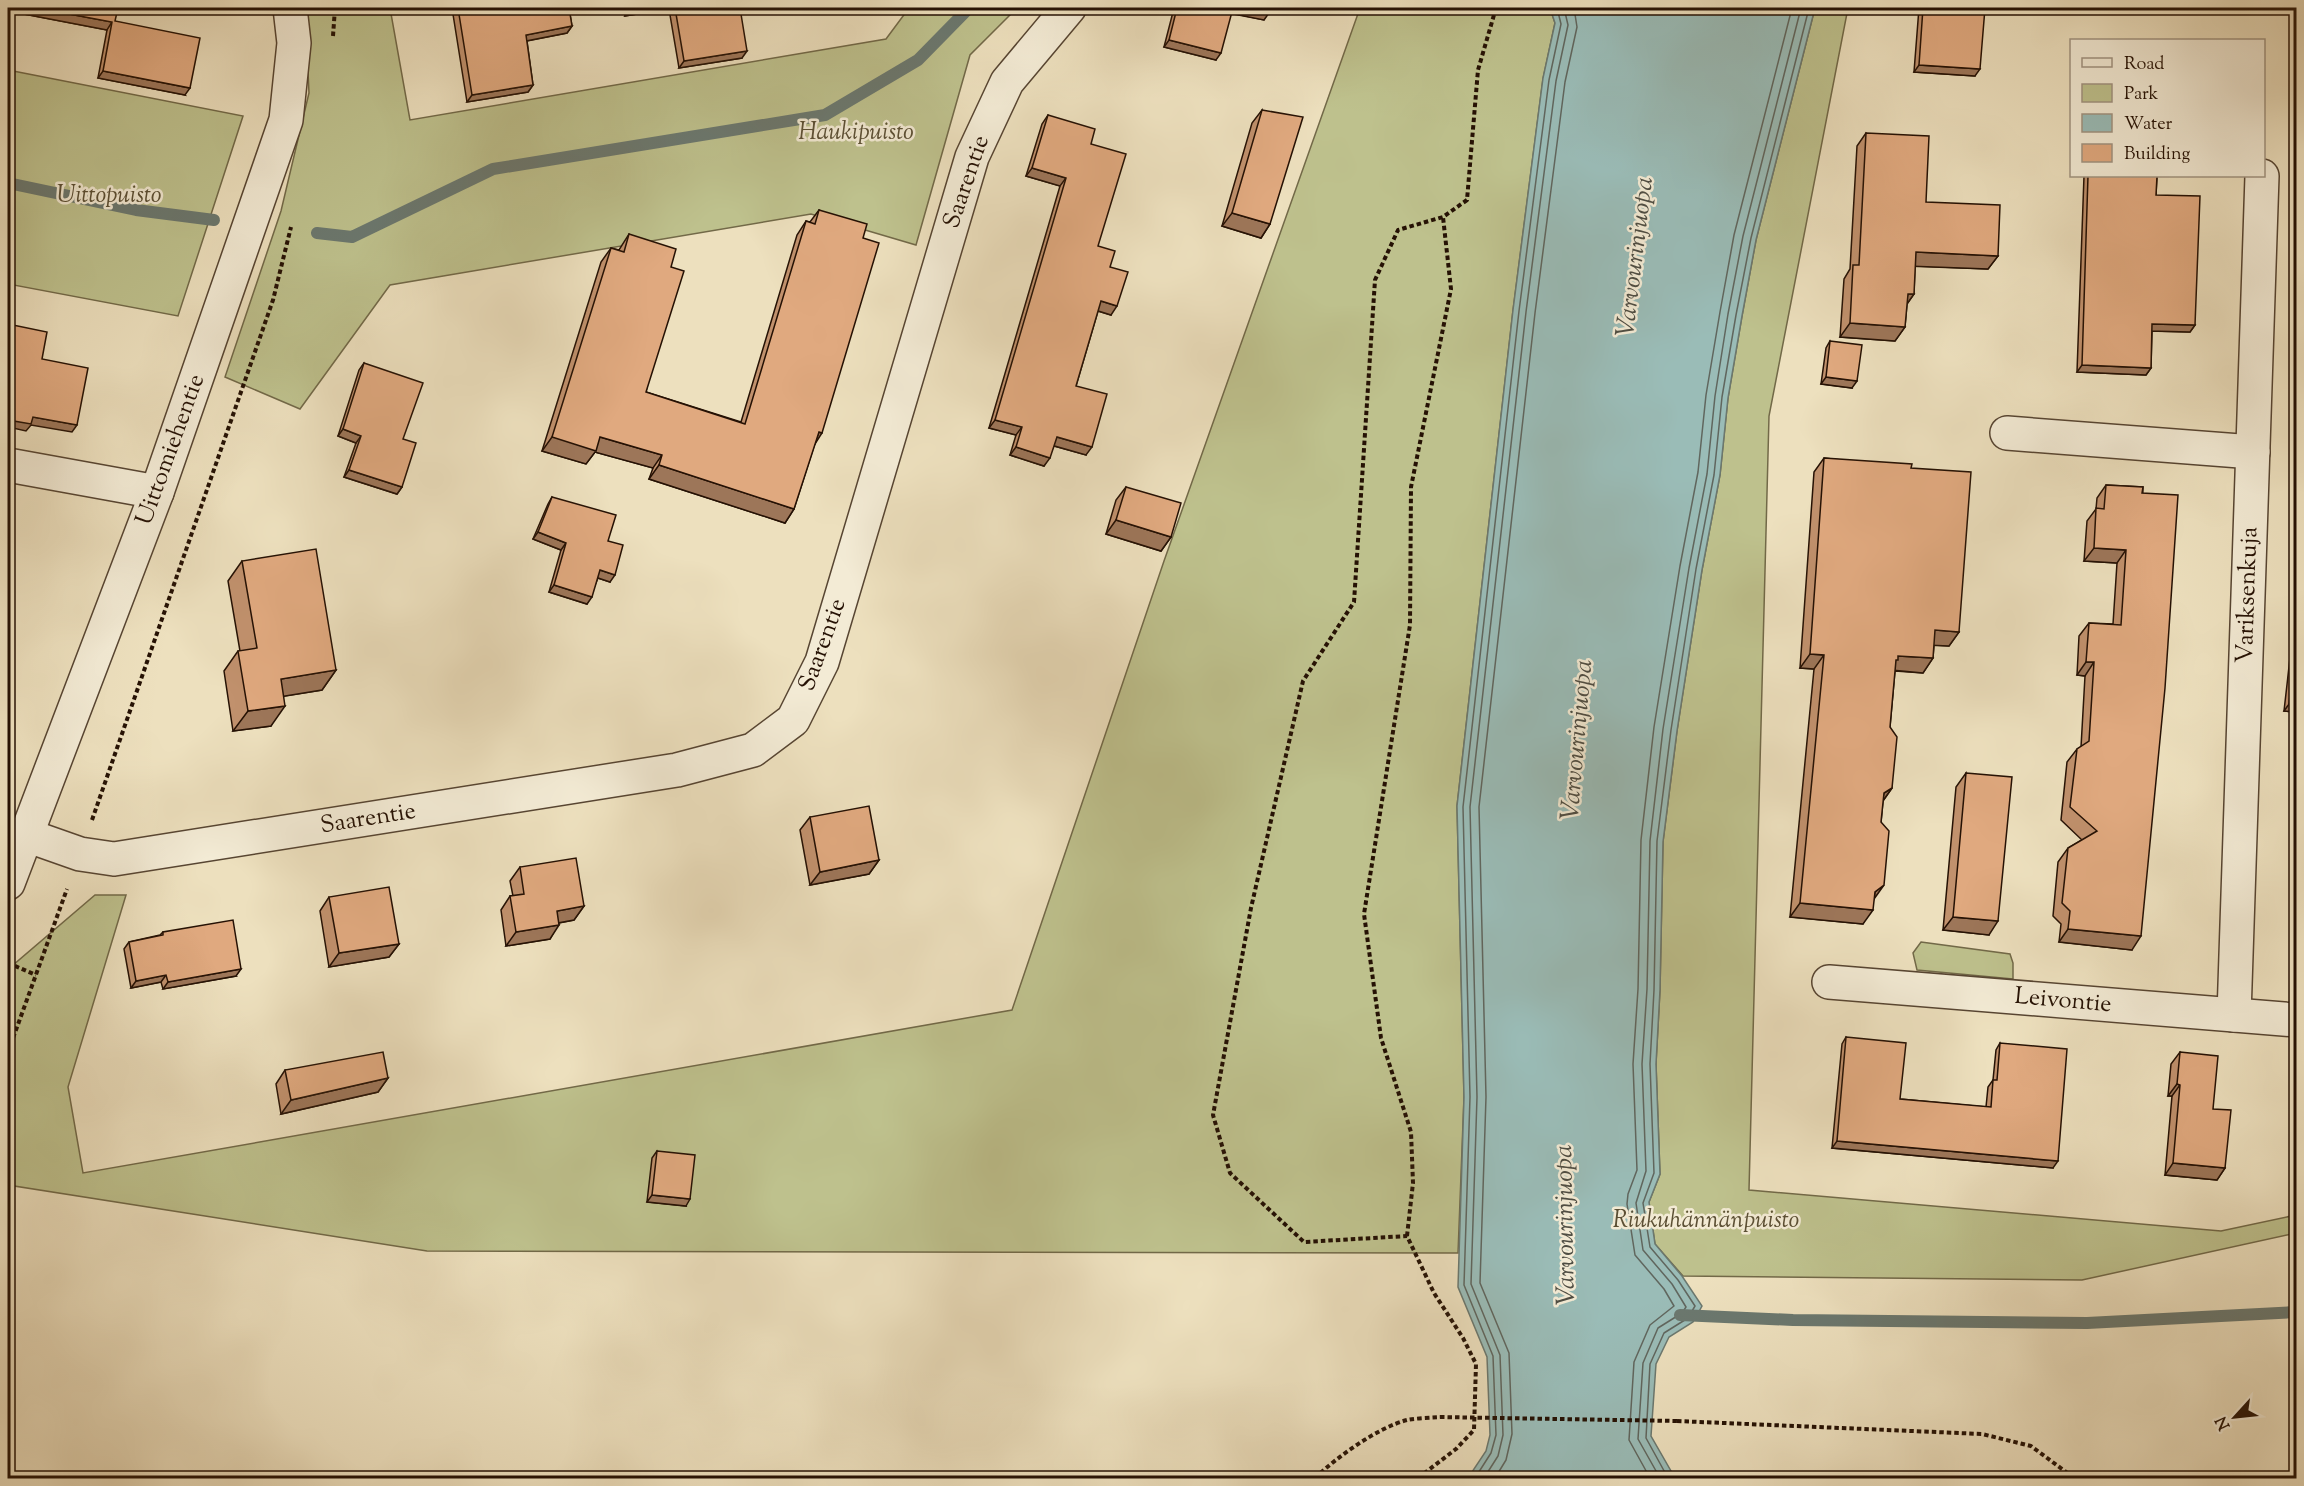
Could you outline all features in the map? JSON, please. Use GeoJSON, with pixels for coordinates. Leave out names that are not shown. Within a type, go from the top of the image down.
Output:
{"type":"FeatureCollection","features":[{"type":"Feature","properties":{"kind":"street","name":"Uittomiehentie"},"geometry":{"type":"LineString","coordinates":[[8,883],[157,492],[286,120],[294,43],[290,8]]}},
{"type":"Feature","properties":{"kind":"street","name":"Saarentie"},"geometry":{"type":"LineString","coordinates":[[26,835],[80,854],[114,859],[677,770],[753,750],[793,720],[822,662],[972,157],[1007,82],[1069,8]]}},
{"type":"Feature","properties":{"kind":"street","name":"Variksenkuja"},"geometry":{"type":"LineString","coordinates":[[2234,1015],[2262,177]]}},
{"type":"Feature","properties":{"kind":"street"},"geometry":{"type":"LineString","coordinates":[[2007,433],[2253,452]]}},
{"type":"Feature","properties":{"kind":"street"},"geometry":{"type":"LineString","coordinates":[[8,465],[157,492]]}},
{"type":"Feature","properties":{"kind":"street","name":"Leivontie"},"geometry":{"type":"LineString","coordinates":[[1829,982],[2296,1020]]}},
{"type":"Feature","properties":{"kind":"path"},"geometry":{"type":"LineString","coordinates":[[333,38],[336,8]]}},
{"type":"Feature","properties":{"kind":"path"},"geometry":{"type":"LineString","coordinates":[[1407,1236],[1304,1242],[1230,1173],[1213,1115],[1251,908],[1303,681],[1354,602],[1375,280],[1398,230],[1443,217],[1467,200],[1478,70],[1496,8]]}},
{"type":"Feature","properties":{"kind":"path"},"geometry":{"type":"LineString","coordinates":[[1418,1479],[1456,1449],[1474,1430],[1476,1364],[1463,1338],[1434,1293],[1407,1236],[1413,1183],[1411,1132],[1381,1038],[1364,914],[1410,625],[1411,487],[1451,289],[1443,217]]}},
{"type":"Feature","properties":{"kind":"path"},"geometry":{"type":"LineString","coordinates":[[8,1052],[80,854],[273,300],[293,219]]}},
{"type":"Feature","properties":{"kind":"path"},"geometry":{"type":"LineString","coordinates":[[8,963],[36,975]]}},
{"type":"Feature","properties":{"kind":"path"},"geometry":{"type":"LineString","coordinates":[[1315,1479],[1330,1464],[1378,1433],[1407,1420],[1440,1417],[1677,1421],[1982,1434],[2031,1446],[2074,1479]]}},
{"type":"Feature","properties":{"kind":"path"},"geometry":{"type":"LineString","coordinates":[[327,1479],[555,1473],[697,1479]]}},
{"type":"Feature","properties":{"kind":"green space","name":"Haukipuisto"},"geometry":{"type":"Polygon","coordinates":[[[305,8],[390,8],[410,120],[886,39],[909,8],[1017,8],[970,55],[916,245],[811,214],[390,285],[300,409],[225,377],[281,211],[309,93],[305,8]]]}},
{"type":"Feature","properties":{"kind":"green space"},"geometry":{"type":"Polygon","coordinates":[[[1360,8],[1550,8],[1555,23],[1543,79],[1513,310],[1457,806],[1464,1097],[1458,1253],[427,1251],[8,1185],[8,979],[12,966],[95,895],[126,895],[68,1087],[83,1173],[1012,1010],[1164,561],[1360,8]]]}},
{"type":"Feature","properties":{"kind":"green space","name":"Riukuhännänpuisto"},"geometry":{"type":"Polygon","coordinates":[[[1815,8],[1848,8],[1769,416],[1749,1190],[2221,1231],[2296,1215],[2296,1233],[2082,1280],[1683,1276],[1655,1244],[1649,1202],[1660,1174],[1656,1064],[1663,842],[1677,731],[1702,570],[1720,475],[1728,398],[1756,240],[1815,8]]]}},
{"type":"Feature","properties":{"kind":"green space","name":"Uittopuisto"},"geometry":{"type":"Polygon","coordinates":[[[8,70],[243,116],[178,316],[8,284],[8,70]]]}},
{"type":"Feature","properties":{"kind":"green space"},"geometry":{"type":"Polygon","coordinates":[[[1921,942],[2010,954],[2013,963],[2013,979],[1917,970],[1913,953],[1921,942]]]}},
{"type":"Feature","properties":{"kind":"water","name":"Varvourinjuopa"},"geometry":{"type":"Polygon","coordinates":[[[1550,8],[1815,8],[1756,240],[1742,316],[1728,398],[1720,475],[1702,570],[1677,731],[1663,842],[1656,1064],[1660,1174],[1649,1202],[1655,1244],[1682,1276],[1702,1306],[1693,1322],[1669,1337],[1656,1364],[1651,1436],[1675,1478],[1468,1478],[1486,1451],[1490,1435],[1487,1357],[1458,1287],[1464,1097],[1457,806],[1513,310],[1543,78],[1555,23],[1550,8]]]}},
{"type":"Feature","properties":{"kind":"building"},"geometry":{"type":"Polygon","coordinates":[[[37,8],[118,8],[115,21],[200,38],[190,88],[103,71],[112,22],[37,8]]]}},
{"type":"Feature","properties":{"kind":"building"},"geometry":{"type":"Polygon","coordinates":[[[458,8],[569,8],[572,26],[526,35],[533,85],[472,95],[458,8]]]}},
{"type":"Feature","properties":{"kind":"building"},"geometry":{"type":"Polygon","coordinates":[[[675,8],[740,8],[747,51],[684,61],[675,8]]]}},
{"type":"Feature","properties":{"kind":"building"},"geometry":{"type":"Polygon","coordinates":[[[1177,8],[1233,8],[1221,53],[1169,40],[1177,8]]]}},
{"type":"Feature","properties":{"kind":"building"},"geometry":{"type":"Polygon","coordinates":[[[1242,8],[1270,8],[1269,13],[1242,8]]]}},
{"type":"Feature","properties":{"kind":"building"},"geometry":{"type":"Polygon","coordinates":[[[1923,8],[1985,8],[1980,69],[1919,65],[1923,8]]]}},
{"type":"Feature","properties":{"kind":"building"},"geometry":{"type":"Polygon","coordinates":[[[1262,110],[1303,117],[1270,224],[1232,213],[1262,110]]]}},
{"type":"Feature","properties":{"kind":"building"},"geometry":{"type":"Polygon","coordinates":[[[1048,115],[1095,129],[1091,144],[1126,154],[1098,246],[1115,251],[1110,267],[1128,272],[1117,306],[1101,301],[1076,386],[1107,394],[1092,447],[1057,437],[1050,458],[1016,447],[1022,427],[995,420],[1066,178],[1032,168],[1048,115]]]}},
{"type":"Feature","properties":{"kind":"building"},"geometry":{"type":"Polygon","coordinates":[[[1866,133],[1929,136],[1926,202],[2000,205],[1998,256],[1916,252],[1914,294],[1908,294],[1905,327],[1850,323],[1853,265],[1859,265],[1866,133]]]}},
{"type":"Feature","properties":{"kind":"building"},"geometry":{"type":"Polygon","coordinates":[[[2088,177],[2157,177],[2156,195],[2200,196],[2195,325],[2152,324],[2151,368],[2082,365],[2088,177]]]}},
{"type":"Feature","properties":{"kind":"building"},"geometry":{"type":"Polygon","coordinates":[[[819,210],[867,224],[863,238],[879,243],[822,433],[819,432],[794,509],[659,465],[662,455],[600,437],[596,451],[552,437],[611,248],[624,252],[629,234],[676,249],[671,267],[684,271],[646,392],[745,424],[806,221],[815,224],[819,210]]]}},
{"type":"Feature","properties":{"kind":"building"},"geometry":{"type":"Polygon","coordinates":[[[8,324],[47,332],[42,359],[88,368],[77,425],[33,417],[31,424],[8,420],[8,324]]]}},
{"type":"Feature","properties":{"kind":"building"},"geometry":{"type":"Polygon","coordinates":[[[1830,341],[1862,345],[1857,381],[1826,377],[1830,341]]]}},
{"type":"Feature","properties":{"kind":"building"},"geometry":{"type":"Polygon","coordinates":[[[364,363],[423,383],[403,439],[416,443],[402,487],[349,470],[361,436],[343,429],[364,363]]]}},
{"type":"Feature","properties":{"kind":"building"},"geometry":{"type":"Polygon","coordinates":[[[1824,458],[1912,464],[1911,468],[1971,472],[1959,632],[1935,630],[1933,658],[1898,656],[1896,660],[1890,727],[1897,737],[1892,788],[1884,793],[1881,822],[1889,831],[1884,885],[1875,892],[1873,910],[1800,903],[1824,655],[1810,654],[1824,458]]]}},
{"type":"Feature","properties":{"kind":"building"},"geometry":{"type":"Polygon","coordinates":[[[2106,485],[2143,487],[2142,493],[2178,495],[2165,688],[2141,936],[2068,929],[2070,911],[2062,903],[2068,848],[2097,831],[2070,807],[2077,749],[2089,741],[2094,662],[2086,662],[2089,623],[2121,625],[2126,550],[2094,548],[2096,508],[2104,509],[2106,485]]]}},
{"type":"Feature","properties":{"kind":"building"},"geometry":{"type":"Polygon","coordinates":[[[1126,487],[1181,503],[1171,537],[1116,520],[1126,487]]]}},
{"type":"Feature","properties":{"kind":"building"},"geometry":{"type":"Polygon","coordinates":[[[552,497],[616,515],[608,541],[623,545],[615,575],[600,570],[592,597],[554,585],[566,543],[538,532],[552,497]]]}},
{"type":"Feature","properties":{"kind":"building"},"geometry":{"type":"Polygon","coordinates":[[[316,549],[336,670],[281,679],[285,706],[248,711],[238,651],[257,648],[242,561],[316,549]]]}},
{"type":"Feature","properties":{"kind":"building"},"geometry":{"type":"Polygon","coordinates":[[[2296,642],[2296,705],[2289,704],[2296,642]]]}},
{"type":"Feature","properties":{"kind":"building"},"geometry":{"type":"Polygon","coordinates":[[[1966,773],[2012,777],[1998,921],[1953,917],[1966,773]]]}},
{"type":"Feature","properties":{"kind":"building"},"geometry":{"type":"Polygon","coordinates":[[[869,806],[879,860],[820,872],[810,817],[869,806]]]}},
{"type":"Feature","properties":{"kind":"building"},"geometry":{"type":"Polygon","coordinates":[[[576,858],[584,906],[557,911],[559,925],[516,932],[510,896],[524,894],[520,867],[576,858]]]}},
{"type":"Feature","properties":{"kind":"building"},"geometry":{"type":"Polygon","coordinates":[[[389,887],[399,944],[339,953],[329,897],[389,887]]]}},
{"type":"Feature","properties":{"kind":"building"},"geometry":{"type":"Polygon","coordinates":[[[233,920],[241,969],[168,982],[166,975],[136,981],[129,942],[163,935],[163,932],[233,920]]]}},
{"type":"Feature","properties":{"kind":"building"},"geometry":{"type":"Polygon","coordinates":[[[1846,1037],[1906,1043],[1900,1099],[1991,1107],[1993,1080],[1997,1080],[2000,1043],[2067,1049],[2058,1161],[1837,1141],[1846,1037]]]}},
{"type":"Feature","properties":{"kind":"building"},"geometry":{"type":"Polygon","coordinates":[[[383,1052],[388,1078],[291,1100],[285,1070],[383,1052]]]}},
{"type":"Feature","properties":{"kind":"building"},"geometry":{"type":"Polygon","coordinates":[[[2180,1052],[2218,1056],[2213,1109],[2231,1110],[2225,1168],[2173,1163],[2180,1085],[2177,1084],[2180,1052]]]}},
{"type":"Feature","properties":{"kind":"building"},"geometry":{"type":"Polygon","coordinates":[[[657,1151],[695,1155],[690,1199],[652,1195],[657,1151]]]}},
{"type":"Feature","properties":{"kind":"waterway"},"geometry":{"type":"LineString","coordinates":[[317,233],[352,237],[493,169],[825,115],[918,60],[969,8]]}},
{"type":"Feature","properties":{"kind":"waterway"},"geometry":{"type":"LineString","coordinates":[[8,183],[136,210],[214,220]]}},
{"type":"Feature","properties":{"kind":"waterway"},"geometry":{"type":"LineString","coordinates":[[1680,1315],[1793,1320],[2087,1323],[2296,1312]]}}]}
